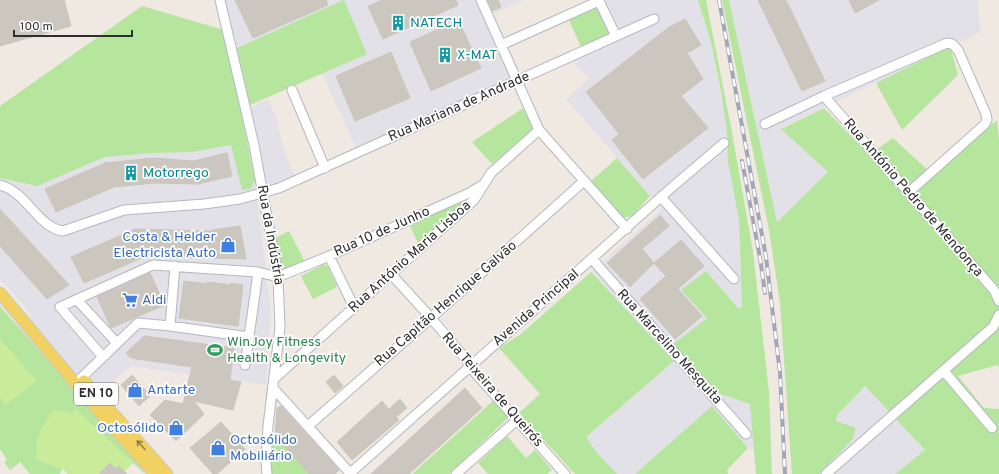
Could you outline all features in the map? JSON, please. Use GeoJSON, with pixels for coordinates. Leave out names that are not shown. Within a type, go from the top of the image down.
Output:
{"type":"FeatureCollection","features":[{"type":"Feature","properties":{"kind":"main road","name":"EN 10"},"geometry":{"type":"LineString","coordinates":[[0,293],[102,415],[155,474]]}},
{"type":"Feature","properties":{"kind":"main road","name":"EN 10"},"geometry":{"type":"LineString","coordinates":[[22,318],[81,378],[167,474]]}},
{"type":"Feature","properties":{"kind":"street","name":"Rua da Indústria"},"geometry":{"type":"LineString","coordinates":[[220,0],[254,145],[278,277],[280,327],[268,426],[266,462],[267,474]]}},
{"type":"Feature","properties":{"kind":"street"},"geometry":{"type":"LineString","coordinates":[[481,0],[540,130],[626,229]]}},
{"type":"Feature","properties":{"kind":"street"},"geometry":{"type":"LineString","coordinates":[[501,45],[599,1],[616,36]]}},
{"type":"Feature","properties":{"kind":"street","name":"Rua Mariana de Andrade"},"geometry":{"type":"LineString","coordinates":[[0,185],[14,190],[47,225],[55,230],[63,231],[124,210],[204,204],[240,199],[279,188],[654,19]]}},
{"type":"Feature","properties":{"kind":"street"},"geometry":{"type":"LineString","coordinates":[[765,124],[824,96],[947,43],[952,44],[957,47],[986,114],[987,120],[984,125],[909,192]]}},
{"type":"Feature","properties":{"kind":"street"},"geometry":{"type":"LineString","coordinates":[[292,90],[325,168]]}},
{"type":"Feature","properties":{"kind":"street","name":"Rua António Pedro de Mendonça"},"geometry":{"type":"LineString","coordinates":[[824,96],[994,290],[999,301]]}},
{"type":"Feature","properties":{"kind":"street","name":"Rua António Maria Lisboa"},"geometry":{"type":"LineString","coordinates":[[273,384],[354,307],[474,200],[491,173],[540,130]]}},
{"type":"Feature","properties":{"kind":"street","name":"Avenida Principal"},"geometry":{"type":"LineString","coordinates":[[350,473],[724,143]]}},
{"type":"Feature","properties":{"kind":"street","name":"Rua Capitão Henrique Galvão"},"geometry":{"type":"LineString","coordinates":[[308,426],[584,181]]}},
{"type":"Feature","properties":{"kind":"street","name":"Rua 10 de Junho"},"geometry":{"type":"LineString","coordinates":[[278,277],[329,256],[469,193],[484,184]]}},
{"type":"Feature","properties":{"kind":"street"},"geometry":{"type":"LineString","coordinates":[[661,197],[734,280]]}},
{"type":"Feature","properties":{"kind":"street"},"geometry":{"type":"LineString","coordinates":[[329,256],[354,307]]}},
{"type":"Feature","properties":{"kind":"street","name":"Rua Marcelino Mesquita"},"geometry":{"type":"LineString","coordinates":[[592,259],[746,434]]}},
{"type":"Feature","properties":{"kind":"street"},"geometry":{"type":"LineString","coordinates":[[103,357],[60,307],[153,265],[258,272],[278,277]]}},
{"type":"Feature","properties":{"kind":"street"},"geometry":{"type":"LineString","coordinates":[[170,326],[175,266]]}},
{"type":"Feature","properties":{"kind":"street"},"geometry":{"type":"LineString","coordinates":[[245,365],[258,272]]}},
{"type":"Feature","properties":{"kind":"street","name":"Rua Teixeira de Queirós"},"geometry":{"type":"LineString","coordinates":[[391,274],[431,318],[465,358],[470,367],[561,472]]}},
{"type":"Feature","properties":{"kind":"street"},"geometry":{"type":"LineString","coordinates":[[77,300],[117,343]]}},
{"type":"Feature","properties":{"kind":"street"},"geometry":{"type":"LineString","coordinates":[[826,474],[993,327],[999,315]]}},
{"type":"Feature","properties":{"kind":"street"},"geometry":{"type":"LineString","coordinates":[[81,378],[138,323],[249,337]]}},
{"type":"Feature","properties":{"kind":"street"},"geometry":{"type":"LineString","coordinates":[[944,371],[992,428]]}},
{"type":"Feature","properties":{"kind":"street"},"geometry":{"type":"LineString","coordinates":[[273,384],[350,473]]}},
{"type":"Feature","properties":{"kind":"street"},"geometry":{"type":"LineString","coordinates":[[456,474],[517,420]]}},
{"type":"Feature","properties":{"kind":"shaded area"},"geometry":{"type":"Polygon","coordinates":[[[225,0],[523,0],[485,18],[513,79],[356,148],[322,73],[250,105],[225,0]]]}},
{"type":"Feature","properties":{"kind":"shaded area"},"geometry":{"type":"Polygon","coordinates":[[[605,0],[698,0],[711,42],[722,96],[727,133],[728,162],[739,219],[742,308],[754,450],[748,448],[712,406],[635,474],[617,474],[597,453],[586,437],[674,361],[591,272],[662,209],[566,99],[589,79],[573,61],[622,38],[605,0]]]}},
{"type":"Feature","properties":{"kind":"shaded area"},"geometry":{"type":"Polygon","coordinates":[[[729,0],[977,0],[981,32],[781,128],[828,172],[777,222],[729,0]]]}},
{"type":"Feature","properties":{"kind":"shaded area"},"geometry":{"type":"Polygon","coordinates":[[[268,99],[278,121],[282,143],[294,176],[268,188],[251,107],[268,99]]]}},
{"type":"Feature","properties":{"kind":"shaded area"},"geometry":{"type":"Polygon","coordinates":[[[247,141],[255,181],[271,310],[266,385],[131,366],[94,398],[84,401],[18,326],[32,315],[0,279],[0,178],[37,186],[105,157],[153,153],[192,152],[247,141]]]}},
{"type":"Feature","properties":{"kind":"shaded area"},"geometry":{"type":"Polygon","coordinates":[[[865,386],[925,450],[895,474],[819,474],[852,440],[836,421],[837,415],[865,386]]]}},
{"type":"Feature","properties":{"kind":"green space"},"geometry":{"type":"Polygon","coordinates":[[[344,0],[367,54],[250,105],[237,48],[344,0]]]}},
{"type":"Feature","properties":{"kind":"green space"},"geometry":{"type":"Polygon","coordinates":[[[698,0],[706,0],[731,127],[753,252],[769,392],[772,474],[756,474],[750,404],[715,392],[672,345],[707,318],[681,290],[706,271],[738,308],[742,308],[739,219],[728,162],[727,133],[722,96],[711,42],[698,0]]]}},
{"type":"Feature","properties":{"kind":"green space"},"geometry":{"type":"Polygon","coordinates":[[[722,0],[729,0],[777,222],[828,172],[781,129],[824,108],[869,155],[893,138],[933,175],[997,120],[999,138],[999,371],[998,365],[958,376],[984,408],[999,409],[999,474],[895,474],[925,450],[865,386],[837,415],[836,421],[856,428],[852,440],[819,474],[792,474],[780,303],[769,230],[722,0]]]}},
{"type":"Feature","properties":{"kind":"green space"},"geometry":{"type":"Polygon","coordinates":[[[142,6],[224,30],[255,181],[250,189],[242,190],[231,145],[192,152],[153,153],[105,157],[37,186],[0,178],[0,106],[142,6]]]}},
{"type":"Feature","properties":{"kind":"green space"},"geometry":{"type":"Polygon","coordinates":[[[598,7],[610,34],[581,47],[569,20],[598,7]]]}},
{"type":"Feature","properties":{"kind":"green space"},"geometry":{"type":"Polygon","coordinates":[[[950,46],[958,75],[902,130],[876,83],[950,46]]]}},
{"type":"Feature","properties":{"kind":"green space"},"geometry":{"type":"Polygon","coordinates":[[[523,108],[533,129],[492,164],[472,142],[523,108]]]}},
{"type":"Feature","properties":{"kind":"green space"},"geometry":{"type":"Polygon","coordinates":[[[617,158],[650,196],[632,216],[623,218],[590,182],[617,158]]]}},
{"type":"Feature","properties":{"kind":"green space"},"geometry":{"type":"Polygon","coordinates":[[[466,198],[468,200],[418,243],[410,226],[466,198]]]}},
{"type":"Feature","properties":{"kind":"green space"},"geometry":{"type":"Polygon","coordinates":[[[289,231],[306,264],[286,269],[280,267],[274,239],[289,231]]]}},
{"type":"Feature","properties":{"kind":"green space"},"geometry":{"type":"Polygon","coordinates":[[[324,264],[328,267],[337,287],[313,299],[301,276],[324,264]]]}},
{"type":"Feature","properties":{"kind":"green space"},"geometry":{"type":"Polygon","coordinates":[[[591,272],[674,361],[586,437],[597,453],[617,474],[575,474],[519,413],[540,394],[499,348],[521,334],[591,272]]]}},
{"type":"Feature","properties":{"kind":"green space"},"geometry":{"type":"Polygon","coordinates":[[[0,306],[146,472],[144,473],[77,411],[72,413],[36,459],[62,469],[60,474],[30,474],[20,462],[10,470],[4,462],[7,460],[0,449],[0,306]]]}},
{"type":"Feature","properties":{"kind":"green space"},"geometry":{"type":"Polygon","coordinates":[[[0,339],[37,381],[5,405],[0,398],[0,339]]]}},
{"type":"Feature","properties":{"kind":"green space"},"geometry":{"type":"Polygon","coordinates":[[[493,401],[509,417],[449,474],[412,474],[493,401]]]}},
{"type":"Feature","properties":{"kind":"green space"},"geometry":{"type":"Polygon","coordinates":[[[712,406],[748,448],[727,470],[728,474],[635,474],[712,406]]]}},
{"type":"Feature","properties":{"kind":"green space"},"geometry":{"type":"Polygon","coordinates":[[[74,409],[77,410],[133,463],[122,474],[68,474],[62,469],[36,459],[37,439],[53,410],[72,413],[74,409]]]}},
{"type":"Feature","properties":{"kind":"green space"},"geometry":{"type":"Polygon","coordinates":[[[275,436],[309,474],[272,474],[272,437],[275,436]]]}},
{"type":"Feature","properties":{"kind":"green space"},"geometry":{"type":"Polygon","coordinates":[[[507,436],[526,458],[535,450],[552,470],[547,474],[488,474],[478,463],[507,436]]]}},
{"type":"Feature","properties":{"kind":"building"},"geometry":{"type":"Polygon","coordinates":[[[0,0],[64,0],[71,26],[0,46],[0,0]]]}},
{"type":"Feature","properties":{"kind":"building"},"geometry":{"type":"Polygon","coordinates":[[[235,0],[326,0],[328,5],[253,38],[235,0]]]}},
{"type":"Feature","properties":{"kind":"building","name":"NATECH"},"geometry":{"type":"Polygon","coordinates":[[[382,0],[456,0],[458,5],[383,39],[368,6],[382,0]]]}},
{"type":"Feature","properties":{"kind":"building"},"geometry":{"type":"Polygon","coordinates":[[[488,0],[498,0],[501,7],[492,11],[488,0]]]}},
{"type":"Feature","properties":{"kind":"building"},"geometry":{"type":"Polygon","coordinates":[[[758,0],[786,0],[825,81],[802,91],[758,0]]]}},
{"type":"Feature","properties":{"kind":"building"},"geometry":{"type":"Polygon","coordinates":[[[849,0],[879,0],[855,13],[849,0]]]}},
{"type":"Feature","properties":{"kind":"building"},"geometry":{"type":"Polygon","coordinates":[[[685,19],[701,45],[687,53],[703,79],[681,96],[708,128],[643,179],[612,140],[619,134],[586,92],[669,27],[685,19]]]}},
{"type":"Feature","properties":{"kind":"building","name":"X-MAT"},"geometry":{"type":"Polygon","coordinates":[[[458,20],[481,68],[431,91],[410,42],[458,20]]]}},
{"type":"Feature","properties":{"kind":"building"},"geometry":{"type":"Polygon","coordinates":[[[391,52],[410,98],[355,121],[336,76],[391,52]]]}},
{"type":"Feature","properties":{"kind":"building"},"geometry":{"type":"Polygon","coordinates":[[[227,153],[232,176],[198,184],[153,183],[114,187],[56,212],[45,189],[105,163],[153,158],[193,161],[227,153]]]}},
{"type":"Feature","properties":{"kind":"building"},"geometry":{"type":"Polygon","coordinates":[[[0,209],[69,285],[47,299],[0,246],[0,209]]]}},
{"type":"Feature","properties":{"kind":"building"},"geometry":{"type":"Polygon","coordinates":[[[660,215],[669,226],[642,249],[654,263],[630,287],[607,263],[660,215]]]}},
{"type":"Feature","properties":{"kind":"building"},"geometry":{"type":"Polygon","coordinates":[[[240,226],[246,259],[146,256],[84,283],[71,257],[135,229],[211,231],[240,226]]]}},
{"type":"Feature","properties":{"kind":"building"},"geometry":{"type":"Polygon","coordinates":[[[681,240],[704,266],[678,289],[702,316],[675,339],[640,299],[666,276],[654,263],[681,240]]]}},
{"type":"Feature","properties":{"kind":"building","name":"Aldi"},"geometry":{"type":"Polygon","coordinates":[[[150,273],[165,305],[111,328],[97,297],[150,273]]]}},
{"type":"Feature","properties":{"kind":"building"},"geometry":{"type":"Polygon","coordinates":[[[184,281],[207,284],[207,282],[243,285],[238,326],[179,318],[184,281]]]}},
{"type":"Feature","properties":{"kind":"building"},"geometry":{"type":"Polygon","coordinates":[[[144,336],[234,348],[230,380],[241,382],[233,410],[194,401],[204,414],[176,441],[150,415],[165,400],[183,404],[192,367],[131,358],[126,353],[144,336]]]}},
{"type":"Feature","properties":{"kind":"building","name":"Antarte"},"geometry":{"type":"Polygon","coordinates":[[[132,375],[150,396],[139,406],[121,385],[132,375]]]}},
{"type":"Feature","properties":{"kind":"building"},"geometry":{"type":"Polygon","coordinates":[[[334,375],[343,386],[335,393],[326,382],[334,375]]]}},
{"type":"Feature","properties":{"kind":"building"},"geometry":{"type":"Polygon","coordinates":[[[465,388],[482,408],[409,474],[371,474],[465,388]]]}},
{"type":"Feature","properties":{"kind":"building"},"geometry":{"type":"Polygon","coordinates":[[[400,399],[407,408],[396,417],[399,420],[352,460],[337,442],[382,401],[389,409],[400,399]]]}},
{"type":"Feature","properties":{"kind":"building"},"geometry":{"type":"Polygon","coordinates":[[[281,406],[339,470],[335,474],[309,474],[275,436],[277,408],[281,406]]]}},
{"type":"Feature","properties":{"kind":"building","name":"Octosólido Mobiliário"},"geometry":{"type":"Polygon","coordinates":[[[221,422],[245,449],[217,474],[213,474],[190,448],[221,422]]]}},
{"type":"Feature","properties":{"kind":"building"},"geometry":{"type":"Polygon","coordinates":[[[110,463],[115,469],[119,466],[127,474],[99,474],[110,463]]]}},
{"type":"Feature","properties":{"kind":"railway"},"geometry":{"type":"LineString","coordinates":[[719,0],[766,257],[780,373],[785,474]]}},
{"type":"Feature","properties":{"kind":"railway"},"geometry":{"type":"LineString","coordinates":[[742,161],[765,293]]}},
{"type":"Feature","properties":{"kind":"place","name":"NATECH"},"geometry":{"type":"Point","coordinates":[398,23]}},
{"type":"Feature","properties":{"kind":"place","name":"X-MAT"},"geometry":{"type":"Point","coordinates":[445,55]}},
{"type":"Feature","properties":{"kind":"place","name":"Motorrego"},"geometry":{"type":"Point","coordinates":[131,173]}},
{"type":"Feature","properties":{"kind":"place","name":"Costa & Helder Electricista Auto"},"geometry":{"type":"Point","coordinates":[228,245]}},
{"type":"Feature","properties":{"kind":"place","name":"Aldi"},"geometry":{"type":"Point","coordinates":[130,300]}},
{"type":"Feature","properties":{"kind":"place","name":"WinJoy Fitness Health & Longevity"},"geometry":{"type":"Point","coordinates":[215,350]}},
{"type":"Feature","properties":{"kind":"place","name":"Antarte"},"geometry":{"type":"Point","coordinates":[135,390]}},
{"type":"Feature","properties":{"kind":"place","name":"Octosólido"},"geometry":{"type":"Point","coordinates":[176,428]}},
{"type":"Feature","properties":{"kind":"place","name":"Octosólido Mobiliário"},"geometry":{"type":"Point","coordinates":[218,448]}}]}
